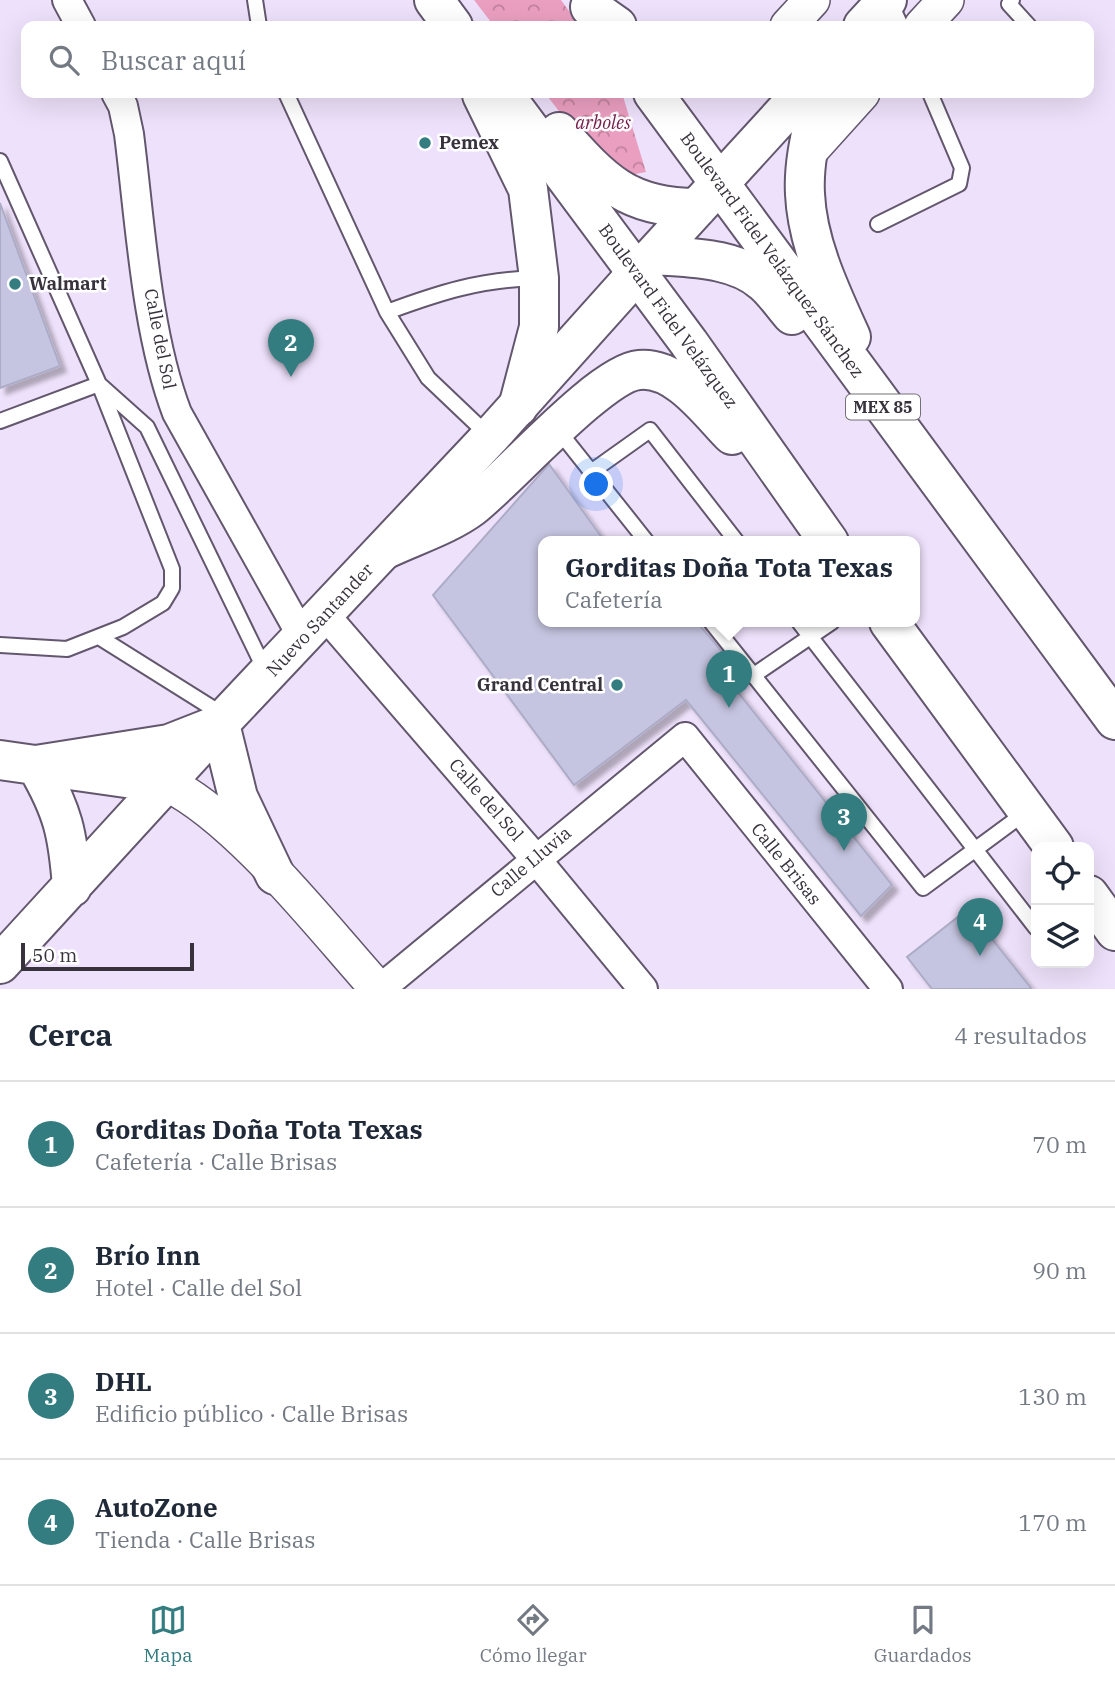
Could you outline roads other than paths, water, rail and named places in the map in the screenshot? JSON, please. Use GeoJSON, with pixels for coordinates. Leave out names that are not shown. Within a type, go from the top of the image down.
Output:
{"type":"FeatureCollection","features":[{"type":"Feature","properties":{"kind":"main road"},"geometry":{"type":"LineString","coordinates":[[868,21],[888,0]]}},
{"type":"Feature","properties":{"kind":"main road"},"geometry":{"type":"LineString","coordinates":[[483,98],[528,189],[539,278],[539,327],[518,407]]}},
{"type":"Feature","properties":{"kind":"main road","name":"Boulevard Fidel Velázquez"},"geometry":{"type":"LineString","coordinates":[[507,98],[645,264],[799,500],[826,536]]}},
{"type":"Feature","properties":{"kind":"main road"},"geometry":{"type":"LineString","coordinates":[[531,98],[598,175],[616,187],[665,208],[708,195]]}},
{"type":"Feature","properties":{"kind":"main road","name":"Boulevard Fidel Velázquez Sánchez"},"geometry":{"type":"LineString","coordinates":[[656,98],[708,195],[878,400],[1115,720]]}},
{"type":"Feature","properties":{"kind":"main road","name":"Nuevo Santander"},"geometry":{"type":"LineString","coordinates":[[0,964],[223,721],[518,407],[797,98]]}},
{"type":"Feature","properties":{"kind":"main road"},"geometry":{"type":"LineString","coordinates":[[819,98],[807,154],[805,195],[818,258],[878,400]]}},
{"type":"Feature","properties":{"kind":"main road"},"geometry":{"type":"LineString","coordinates":[[645,264],[711,259],[763,282],[813,339],[878,400]]}},
{"type":"Feature","properties":{"kind":"main road"},"geometry":{"type":"LineString","coordinates":[[386,550],[470,509],[557,429],[622,375],[640,370],[661,372],[681,384],[799,500]]}},
{"type":"Feature","properties":{"kind":"main road"},"geometry":{"type":"LineString","coordinates":[[893,627],[1050,842]]}},
{"type":"Feature","properties":{"kind":"main road"},"geometry":{"type":"LineString","coordinates":[[18,763],[169,744],[223,721],[238,797],[275,875]]}},
{"type":"Feature","properties":{"kind":"main road"},"geometry":{"type":"LineString","coordinates":[[18,763],[167,784]]}},
{"type":"Feature","properties":{"kind":"main road"},"geometry":{"type":"LineString","coordinates":[[18,763],[57,800],[68,836],[72,887]]}},
{"type":"Feature","properties":{"kind":"main road"},"geometry":{"type":"LineString","coordinates":[[1094,905],[1115,931]]}},
{"type":"Feature","properties":{"kind":"street"},"geometry":{"type":"LineString","coordinates":[[67,0],[78,21]]}},
{"type":"Feature","properties":{"kind":"street"},"geometry":{"type":"LineString","coordinates":[[793,21],[812,0]]}},
{"type":"Feature","properties":{"kind":"street"},"geometry":{"type":"LineString","coordinates":[[927,21],[946,0]]}},
{"type":"Feature","properties":{"kind":"street","name":"Calle del Sol"},"geometry":{"type":"LineString","coordinates":[[119,98],[123,106],[128,134],[157,345],[177,413],[314,627],[535,858],[643,989]]}},
{"type":"Feature","properties":{"kind":"street"},"geometry":{"type":"LineString","coordinates":[[807,154],[857,98]]}},
{"type":"Feature","properties":{"kind":"street","name":"Calle Lluvia"},"geometry":{"type":"LineString","coordinates":[[379,989],[685,737]]}},
{"type":"Feature","properties":{"kind":"street","name":"Calle Brisas"},"geometry":{"type":"LineString","coordinates":[[685,737],[888,989]]}},
{"type":"Feature","properties":{"kind":"street"},"geometry":{"type":"LineString","coordinates":[[167,784],[188,794],[217,817],[275,875],[379,989]]}},
{"type":"Feature","properties":{"kind":"lane"},"geometry":{"type":"LineString","coordinates":[[255,0],[258,21]]}},
{"type":"Feature","properties":{"kind":"lane"},"geometry":{"type":"LineString","coordinates":[[888,0],[898,21]]}},
{"type":"Feature","properties":{"kind":"lane"},"geometry":{"type":"LineString","coordinates":[[1009,1],[1025,21]]}},
{"type":"Feature","properties":{"kind":"lane"},"geometry":{"type":"LineString","coordinates":[[288,98],[387,312],[428,378],[490,437]]}},
{"type":"Feature","properties":{"kind":"lane"},"geometry":{"type":"LineString","coordinates":[[878,224],[958,184],[962,178],[962,168],[932,98]]}},
{"type":"Feature","properties":{"kind":"lane"},"geometry":{"type":"LineString","coordinates":[[0,161],[99,384],[173,569],[172,588],[163,603],[123,627],[67,649],[0,645]]}},
{"type":"Feature","properties":{"kind":"lane"},"geometry":{"type":"LineString","coordinates":[[387,312],[446,290],[494,279],[539,278]]}},
{"type":"Feature","properties":{"kind":"lane"},"geometry":{"type":"LineString","coordinates":[[0,421],[99,384]]}},
{"type":"Feature","properties":{"kind":"lane"},"geometry":{"type":"LineString","coordinates":[[99,384],[147,427],[268,675]]}},
{"type":"Feature","properties":{"kind":"lane"},"geometry":{"type":"LineString","coordinates":[[557,429],[642,536]]}},
{"type":"Feature","properties":{"kind":"lane"},"geometry":{"type":"LineString","coordinates":[[592,472],[650,430],[732,536]]}},
{"type":"Feature","properties":{"kind":"lane"},"geometry":{"type":"LineString","coordinates":[[715,627],[923,888],[1027,811]]}},
{"type":"Feature","properties":{"kind":"lane"},"geometry":{"type":"LineString","coordinates":[[803,627],[1031,922]]}},
{"type":"Feature","properties":{"kind":"lane"},"geometry":{"type":"LineString","coordinates":[[754,675],[825,627]]}},
{"type":"Feature","properties":{"kind":"lane"},"geometry":{"type":"LineString","coordinates":[[99,636],[223,721]]}},
{"type":"Feature","properties":{"kind":"place","name":"Pemex"},"geometry":{"type":"Point","coordinates":[425,143]}},
{"type":"Feature","properties":{"kind":"place","name":"Walmart"},"geometry":{"type":"Point","coordinates":[15,284]}},
{"type":"Feature","properties":{"kind":"place","name":"Brío Inn"},"geometry":{"type":"Point","coordinates":[291,377]}},
{"type":"Feature","properties":{"kind":"place","name":"Grand Central"},"geometry":{"type":"Point","coordinates":[617,685]}},
{"type":"Feature","properties":{"kind":"place","name":"Gorditas Doña Tota Texas"},"geometry":{"type":"Point","coordinates":[729,708]}},
{"type":"Feature","properties":{"kind":"place","name":"DHL"},"geometry":{"type":"Point","coordinates":[844,851]}},
{"type":"Feature","properties":{"kind":"place","name":"AutoZone"},"geometry":{"type":"Point","coordinates":[980,956]}},
{"type":"Feature","properties":{"kind":"park label","name":"arboles"},"geometry":{"type":"Point","coordinates":[603,123]}}]}
